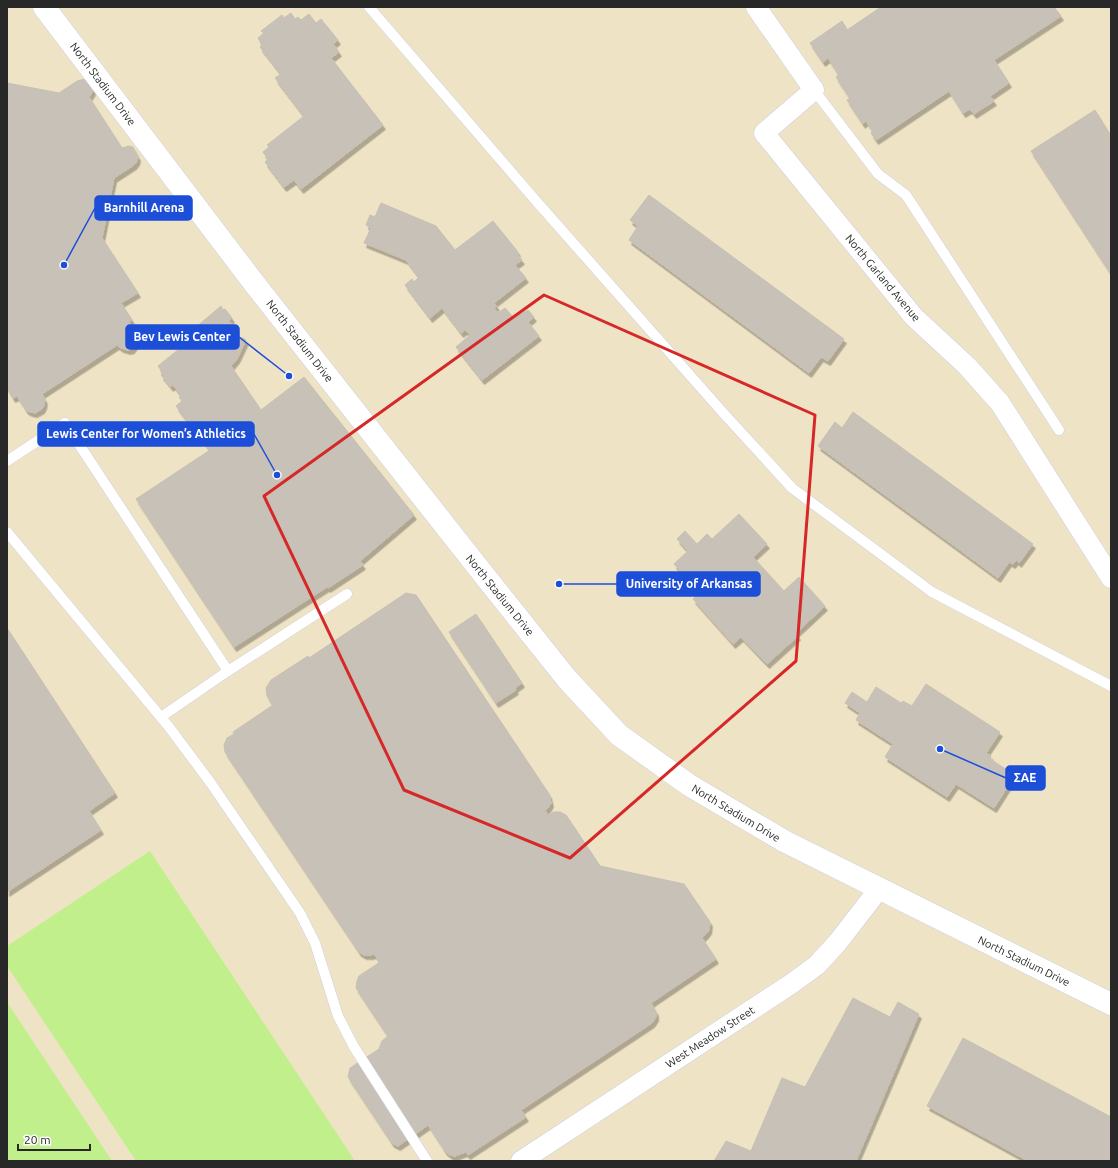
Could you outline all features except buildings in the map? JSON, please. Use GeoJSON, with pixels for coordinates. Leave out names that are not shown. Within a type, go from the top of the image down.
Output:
{"type":"FeatureCollection","features":[{"type":"Feature","properties":{"kind":"street","name":"North Stadium Drive"},"geometry":{"type":"LineString","coordinates":[[44,7],[257,287],[480,570],[568,679],[619,734],[689,785],[784,842],[1111,1004]]}},
{"type":"Feature","properties":{"kind":"street"},"geometry":{"type":"LineString","coordinates":[[756,7],[814,90]]}},
{"type":"Feature","properties":{"kind":"street","name":"North Garland Avenue"},"geometry":{"type":"LineString","coordinates":[[814,90],[764,133],[914,317],[967,366],[1000,403],[1111,578]]}},
{"type":"Feature","properties":{"kind":"street","name":"West Meadow Street"},"geometry":{"type":"LineString","coordinates":[[521,1161],[804,974],[838,942],[879,889]]}},
{"type":"Feature","properties":{"kind":"lane"},"geometry":{"type":"LineString","coordinates":[[369,7],[542,208],[726,416],[792,488],[932,592],[1111,686]]}},
{"type":"Feature","properties":{"kind":"lane"},"geometry":{"type":"LineString","coordinates":[[814,90],[878,174],[906,195],[1059,430]]}},
{"type":"Feature","properties":{"kind":"lane"},"geometry":{"type":"LineString","coordinates":[[7,462],[65,423],[228,671]]}},
{"type":"Feature","properties":{"kind":"lane"},"geometry":{"type":"LineString","coordinates":[[7,532],[161,717],[210,782],[300,913],[315,943],[338,1016],[354,1047],[427,1161]]}},
{"type":"Feature","properties":{"kind":"lane"},"geometry":{"type":"LineString","coordinates":[[161,717],[228,671],[347,594]]}},
{"type":"Feature","properties":{"kind":"highlighted area"},"geometry":{"type":"Polygon","coordinates":[[[544,295],[815,415],[796,661],[570,858],[404,790],[264,496],[544,295]]]}},
{"type":"Feature","properties":{"kind":"shaded area"},"geometry":{"type":"Polygon","coordinates":[[[7,7],[1111,7],[1111,1161],[7,1161],[7,7]]]}},
{"type":"Feature","properties":{"kind":"green space"},"geometry":{"type":"Polygon","coordinates":[[[150,851],[355,1161],[136,1161],[7,966],[7,946],[150,851]]]}},
{"type":"Feature","properties":{"kind":"green space"},"geometry":{"type":"Polygon","coordinates":[[[7,1002],[112,1161],[7,1161],[7,1002]]]}},
{"type":"Feature","properties":{"kind":"place","name":"Barnhill Arena"},"geometry":{"type":"Point","coordinates":[64,265]}},
{"type":"Feature","properties":{"kind":"place","name":"Bev Lewis Center"},"geometry":{"type":"Point","coordinates":[289,376]}},
{"type":"Feature","properties":{"kind":"place","name":"Lewis Center for Women’s Athletics"},"geometry":{"type":"Point","coordinates":[277,475]}},
{"type":"Feature","properties":{"kind":"place","name":"University of Arkansas"},"geometry":{"type":"Point","coordinates":[559,584]}},
{"type":"Feature","properties":{"kind":"place","name":"ΣΑΕ"},"geometry":{"type":"Point","coordinates":[940,749]}}]}
